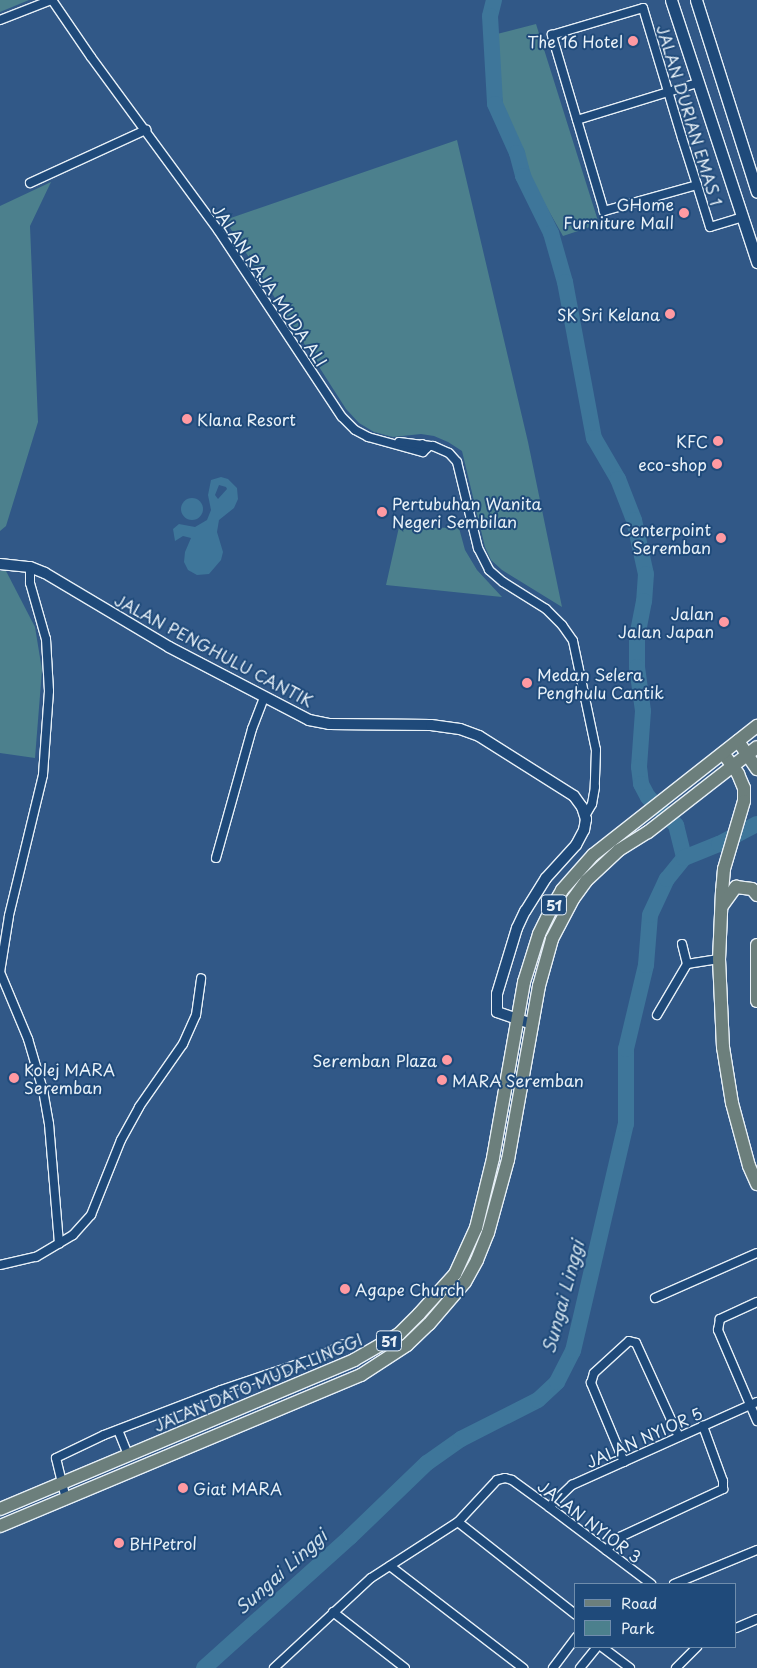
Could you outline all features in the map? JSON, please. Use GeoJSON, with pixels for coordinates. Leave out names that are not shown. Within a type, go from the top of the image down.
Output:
{"type":"FeatureCollection","features":[{"type":"Feature","properties":{"kind":"main road"},"geometry":{"type":"LineString","coordinates":[[671,0],[757,262]]}},
{"type":"Feature","properties":{"kind":"main road"},"geometry":{"type":"LineString","coordinates":[[696,0],[757,192]]}},
{"type":"Feature","properties":{"kind":"main road","name":"JALAN DATO MUDA LINGGI"},"geometry":{"type":"LineString","coordinates":[[0,1509],[378,1348],[399,1334],[438,1295],[455,1274],[476,1228],[493,1158],[524,982],[536,942],[562,890],[593,855],[757,726]]}},
{"type":"Feature","properties":{"kind":"main road"},"geometry":{"type":"LineString","coordinates":[[738,741],[753,751],[757,769]]}},
{"type":"Feature","properties":{"kind":"main road","name":"JALAN DATO MUDA LINGGI"},"geometry":{"type":"LineString","coordinates":[[0,1526],[361,1375],[407,1345],[429,1324],[465,1282],[477,1260],[488,1233],[508,1160],[545,962],[552,939],[573,899],[602,864],[619,850],[648,832],[753,751]]}},
{"type":"Feature","properties":{"kind":"main road"},"geometry":{"type":"LineString","coordinates":[[723,753],[733,766],[744,788],[744,802],[724,869],[719,959],[724,1047],[732,1103],[757,1184]]}},
{"type":"Feature","properties":{"kind":"main road"},"geometry":{"type":"LineString","coordinates":[[721,908],[736,887],[752,889],[757,895]]}},
{"type":"Feature","properties":{"kind":"main road"},"geometry":{"type":"LineString","coordinates":[[757,946],[757,1001]]}},
{"type":"Feature","properties":{"kind":"street","name":"JALAN RAJA MUDA ALI"},"geometry":{"type":"LineString","coordinates":[[0,20],[51,0],[218,230],[342,417],[355,430],[384,441],[424,452],[427,448],[422,444],[433,446],[449,453],[457,462],[478,548],[489,570],[503,582],[546,609],[562,625],[573,641],[596,750],[595,787],[592,804],[585,816]]}},
{"type":"Feature","properties":{"kind":"street","name":"JALAN DURIAN EMAS 1"},"geometry":{"type":"LineString","coordinates":[[577,120],[552,35],[643,8],[710,227],[742,218]]}},
{"type":"Feature","properties":{"kind":"street"},"geometry":{"type":"LineString","coordinates":[[697,83],[577,120],[604,211],[697,185]]}},
{"type":"Feature","properties":{"kind":"street"},"geometry":{"type":"LineString","coordinates":[[30,184],[146,130]]}},
{"type":"Feature","properties":{"kind":"street","name":"JALAN PENGHULU CANTIK"},"geometry":{"type":"LineString","coordinates":[[0,564],[30,567],[59,581],[169,647],[310,720],[329,724],[431,725],[460,729],[473,734],[562,787],[574,796],[585,816]]}},
{"type":"Feature","properties":{"kind":"street"},"geometry":{"type":"LineString","coordinates":[[30,567],[30,583],[46,639],[49,663],[43,775],[8,916],[0,972],[28,1039],[43,1090],[49,1124],[59,1244]]}},
{"type":"Feature","properties":{"kind":"street"},"geometry":{"type":"LineString","coordinates":[[216,858],[252,729],[264,697]]}},
{"type":"Feature","properties":{"kind":"street"},"geometry":{"type":"LineString","coordinates":[[532,1024],[497,1012],[496,1000],[517,928],[535,893],[576,845],[584,830],[585,816]]}},
{"type":"Feature","properties":{"kind":"street"},"geometry":{"type":"LineString","coordinates":[[657,1015],[687,964],[682,944]]}},
{"type":"Feature","properties":{"kind":"street"},"geometry":{"type":"LineString","coordinates":[[687,964],[719,959]]}},
{"type":"Feature","properties":{"kind":"street"},"geometry":{"type":"LineString","coordinates":[[0,1265],[36,1257],[73,1234],[91,1215],[121,1140],[160,1074],[184,1044],[196,1015],[201,978]]}},
{"type":"Feature","properties":{"kind":"street"},"geometry":{"type":"LineString","coordinates":[[655,1298],[757,1253]]}},
{"type":"Feature","properties":{"kind":"street"},"geometry":{"type":"LineString","coordinates":[[757,1302],[720,1319],[718,1330],[754,1403],[757,1421]]}},
{"type":"Feature","properties":{"kind":"street"},"geometry":{"type":"LineString","coordinates":[[624,1462],[591,1383],[594,1374],[625,1342],[632,1341],[636,1343],[679,1437]]}},
{"type":"Feature","properties":{"kind":"street"},"geometry":{"type":"LineString","coordinates":[[66,1499],[56,1458],[118,1430],[221,1390],[318,1357],[343,1344]]}},
{"type":"Feature","properties":{"kind":"street","name":"JALAN NYIOR 5"},"geometry":{"type":"LineString","coordinates":[[549,1507],[572,1485],[754,1403]]}},
{"type":"Feature","properties":{"kind":"street"},"geometry":{"type":"LineString","coordinates":[[606,1550],[620,1536],[723,1489],[723,1481],[703,1426]]}},
{"type":"Feature","properties":{"kind":"street"},"geometry":{"type":"LineString","coordinates":[[118,1430],[128,1455]]}},
{"type":"Feature","properties":{"kind":"street","name":"JALAN NYIOR 3"},"geometry":{"type":"LineString","coordinates":[[458,1522],[497,1480],[505,1478],[512,1480],[650,1583]]}},
{"type":"Feature","properties":{"kind":"street"},"geometry":{"type":"LineString","coordinates":[[278,1667],[333,1612],[371,1578],[458,1522],[574,1613]]}},
{"type":"Feature","properties":{"kind":"street"},"geometry":{"type":"LineString","coordinates":[[676,1583],[757,1550]]}},
{"type":"Feature","properties":{"kind":"street"},"geometry":{"type":"LineString","coordinates":[[390,1566],[523,1668]]}},
{"type":"Feature","properties":{"kind":"street"},"geometry":{"type":"LineString","coordinates":[[333,1612],[405,1668]]}},
{"type":"Feature","properties":{"kind":"street"},"geometry":{"type":"LineString","coordinates":[[737,1628],[757,1619]]}},
{"type":"Feature","properties":{"kind":"street"},"geometry":{"type":"LineString","coordinates":[[553,1668],[574,1640]]}},
{"type":"Feature","properties":{"kind":"street"},"geometry":{"type":"LineString","coordinates":[[580,1668],[596,1648]]}},
{"type":"Feature","properties":{"kind":"street"},"geometry":{"type":"LineString","coordinates":[[603,1648],[630,1668]]}},
{"type":"Feature","properties":{"kind":"street"},"geometry":{"type":"LineString","coordinates":[[676,1668],[696,1648]]}},
{"type":"Feature","properties":{"kind":"green space"},"geometry":{"type":"Polygon","coordinates":[[[0,0],[29,0],[0,12],[0,0]]]}},
{"type":"Feature","properties":{"kind":"green space"},"geometry":{"type":"Polygon","coordinates":[[[536,24],[599,224],[563,236],[529,176],[520,144],[503,108],[497,34],[536,24]]]}},
{"type":"Feature","properties":{"kind":"green space"},"geometry":{"type":"Polygon","coordinates":[[[457,140],[528,442],[562,607],[502,570],[491,560],[485,547],[462,451],[434,436],[421,434],[393,437],[374,432],[359,423],[346,409],[225,220],[457,140]]]}},
{"type":"Feature","properties":{"kind":"green space"},"geometry":{"type":"Polygon","coordinates":[[[51,182],[30,226],[38,422],[6,526],[0,531],[0,206],[51,182]]]}},
{"type":"Feature","properties":{"kind":"green space"},"geometry":{"type":"Polygon","coordinates":[[[399,527],[459,528],[465,550],[477,570],[502,597],[386,585],[399,527]]]}},
{"type":"Feature","properties":{"kind":"green space"},"geometry":{"type":"Polygon","coordinates":[[[0,571],[6,571],[35,627],[42,670],[35,758],[0,753],[0,571]]]}},
{"type":"Feature","properties":{"kind":"water"},"geometry":{"type":"Polygon","coordinates":[[[221,477],[228,479],[237,488],[238,499],[234,508],[219,520],[217,532],[223,552],[221,560],[209,574],[197,575],[188,570],[184,562],[185,552],[191,538],[183,536],[175,541],[173,529],[179,524],[195,527],[207,520],[211,510],[208,495],[211,480],[221,477]],[[219,485],[215,495],[218,499],[227,489],[219,485]]]}},
{"type":"Feature","properties":{"kind":"water"},"geometry":{"type":"Polygon","coordinates":[[[192,498],[202,505],[203,509],[196,519],[192,520],[182,513],[181,509],[188,499],[192,498]]]}},
{"type":"Feature","properties":{"kind":"waterway"},"geometry":{"type":"LineString","coordinates":[[494,0],[490,16],[495,104],[517,153],[523,176],[551,233],[565,282],[594,438],[618,479],[634,520],[646,574],[644,601],[637,637],[637,667],[643,711],[639,767],[641,784],[648,797],[676,825],[684,858]]}},
{"type":"Feature","properties":{"kind":"waterway","name":"Sungai Linggi"},"geometry":{"type":"LineString","coordinates":[[204,1668],[350,1537],[427,1463],[461,1439],[538,1400],[557,1382],[573,1351],[626,1124],[626,1049],[646,965],[650,915],[667,879],[684,858],[719,844],[757,824]]}},
{"type":"Feature","properties":{"kind":"place","name":"The 16 Hotel"},"geometry":{"type":"Point","coordinates":[633,41]}},
{"type":"Feature","properties":{"kind":"place","name":"GHome Furniture Mall"},"geometry":{"type":"Point","coordinates":[684,213]}},
{"type":"Feature","properties":{"kind":"place","name":"SK Sri Kelana"},"geometry":{"type":"Point","coordinates":[670,314]}},
{"type":"Feature","properties":{"kind":"place","name":"Klana Resort"},"geometry":{"type":"Point","coordinates":[187,419]}},
{"type":"Feature","properties":{"kind":"place","name":"KFC"},"geometry":{"type":"Point","coordinates":[718,441]}},
{"type":"Feature","properties":{"kind":"place","name":"eco-shop"},"geometry":{"type":"Point","coordinates":[717,464]}},
{"type":"Feature","properties":{"kind":"place","name":"Pertubuhan Wanita Negeri Sembilan"},"geometry":{"type":"Point","coordinates":[382,512]}},
{"type":"Feature","properties":{"kind":"place","name":"Centerpoint Seremban"},"geometry":{"type":"Point","coordinates":[721,538]}},
{"type":"Feature","properties":{"kind":"place","name":"Jalan Jalan Japan"},"geometry":{"type":"Point","coordinates":[724,622]}},
{"type":"Feature","properties":{"kind":"place","name":"Medan Selera Penghulu Cantik"},"geometry":{"type":"Point","coordinates":[527,683]}},
{"type":"Feature","properties":{"kind":"place","name":"Seremban Plaza"},"geometry":{"type":"Point","coordinates":[447,1060]}},
{"type":"Feature","properties":{"kind":"place","name":"Kolej MARA Seremban"},"geometry":{"type":"Point","coordinates":[14,1078]}},
{"type":"Feature","properties":{"kind":"place","name":"MARA Seremban"},"geometry":{"type":"Point","coordinates":[442,1080]}},
{"type":"Feature","properties":{"kind":"place","name":"Agape Church"},"geometry":{"type":"Point","coordinates":[345,1289]}},
{"type":"Feature","properties":{"kind":"place","name":"Giat MARA"},"geometry":{"type":"Point","coordinates":[183,1488]}},
{"type":"Feature","properties":{"kind":"place","name":"BHPetrol"},"geometry":{"type":"Point","coordinates":[119,1543]}}]}
